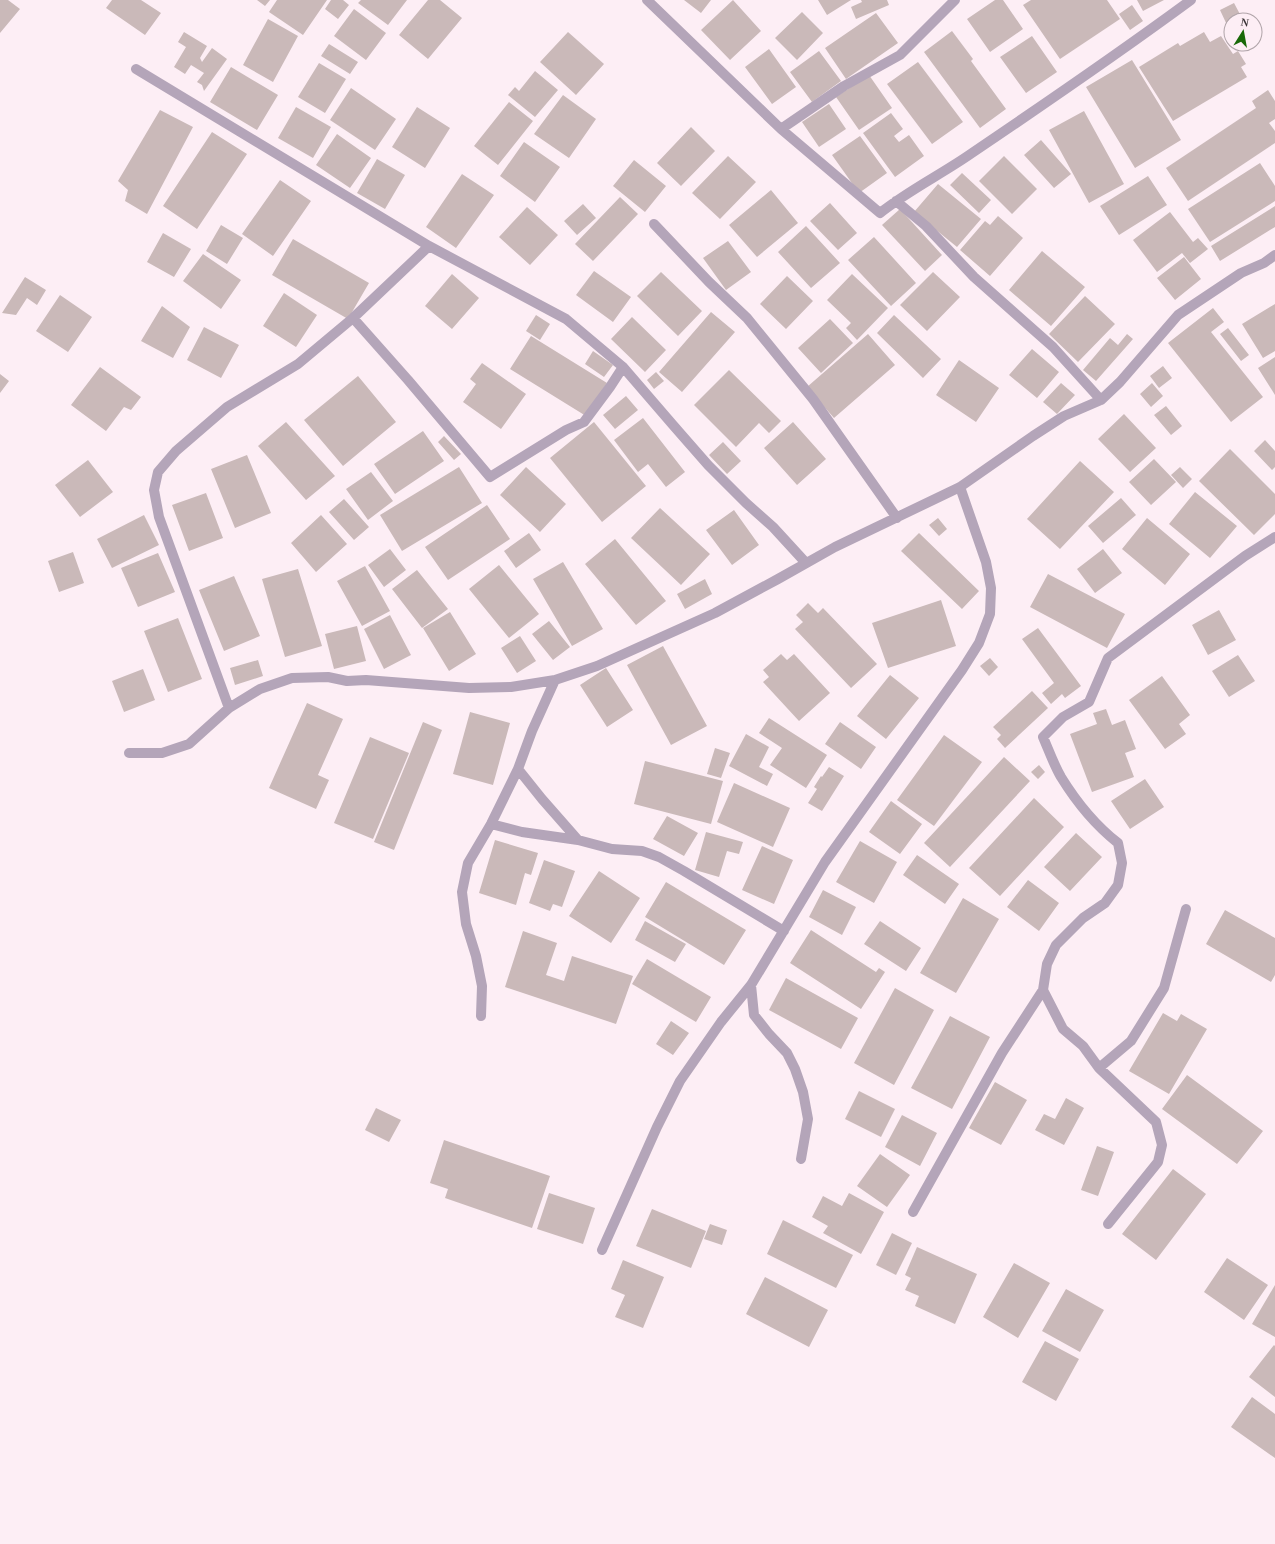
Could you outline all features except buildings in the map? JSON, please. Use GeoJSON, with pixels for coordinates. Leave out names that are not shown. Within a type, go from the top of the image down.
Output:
{"type":"FeatureCollection","features":[{"type":"Feature","properties":{"kind":"street"},"geometry":{"type":"LineString","coordinates":[[647,0],[781,129],[880,213],[896,201],[969,155],[1120,52],[1191,0]]}},
{"type":"Feature","properties":{"kind":"street"},"geometry":{"type":"LineString","coordinates":[[781,129],[844,86],[900,55],[955,0]]}},
{"type":"Feature","properties":{"kind":"street"},"geometry":{"type":"LineString","coordinates":[[136,69],[429,246],[566,319],[623,366],[708,465],[746,503],[773,527],[806,563]]}},
{"type":"Feature","properties":{"kind":"street"},"geometry":{"type":"LineString","coordinates":[[896,201],[926,226],[974,277],[1053,347],[1101,400]]}},
{"type":"Feature","properties":{"kind":"street"},"geometry":{"type":"LineString","coordinates":[[654,224],[709,282],[747,318],[813,398],[897,518]]}},
{"type":"Feature","properties":{"kind":"street"},"geometry":{"type":"LineString","coordinates":[[229,708],[159,517],[154,490],[158,472],[176,451],[227,406],[298,364],[353,318],[429,246]]}},
{"type":"Feature","properties":{"kind":"street"},"geometry":{"type":"LineString","coordinates":[[129,753],[162,753],[189,744],[229,708],[260,689],[292,678],[328,677],[347,681],[366,680],[469,688],[511,687],[555,680],[597,666],[715,613],[835,546],[960,487],[1064,416],[1101,400],[1120,382],[1178,315],[1241,273],[1264,263],[1275,255]]}},
{"type":"Feature","properties":{"kind":"street"},"geometry":{"type":"LineString","coordinates":[[353,318],[490,477],[566,430],[584,422],[610,387],[623,366]]}},
{"type":"Feature","properties":{"kind":"street"},"geometry":{"type":"LineString","coordinates":[[602,1250],[657,1127],[680,1081],[722,1022],[751,985],[825,862],[962,670],[979,643],[990,614],[991,588],[986,562],[960,487]]}},
{"type":"Feature","properties":{"kind":"street"},"geometry":{"type":"LineString","coordinates":[[913,1212],[1002,1053],[1043,990],[1047,964],[1056,945],[1083,918],[1105,903],[1118,885],[1122,863],[1118,843],[1101,829],[1081,806],[1061,776],[1043,738],[1063,717],[1089,702],[1108,658],[1245,556],[1275,537]]}},
{"type":"Feature","properties":{"kind":"street"},"geometry":{"type":"LineString","coordinates":[[481,1016],[482,986],[476,956],[466,924],[462,892],[468,863],[491,824],[518,769],[532,731],[555,680]]}},
{"type":"Feature","properties":{"kind":"street"},"geometry":{"type":"LineString","coordinates":[[518,769],[578,840]]}},
{"type":"Feature","properties":{"kind":"street"},"geometry":{"type":"LineString","coordinates":[[491,824],[522,832],[578,840],[612,848],[642,851],[659,857],[784,931]]}},
{"type":"Feature","properties":{"kind":"street"},"geometry":{"type":"LineString","coordinates":[[1100,1068],[1131,1041],[1164,988],[1186,909]]}},
{"type":"Feature","properties":{"kind":"street"},"geometry":{"type":"LineString","coordinates":[[751,985],[754,1015],[768,1034],[787,1053],[795,1069],[802,1092],[808,1119],[801,1159]]}},
{"type":"Feature","properties":{"kind":"street"},"geometry":{"type":"LineString","coordinates":[[1043,990],[1063,1029],[1083,1046],[1100,1068],[1156,1122],[1162,1145],[1158,1162],[1108,1224]]}}]}
